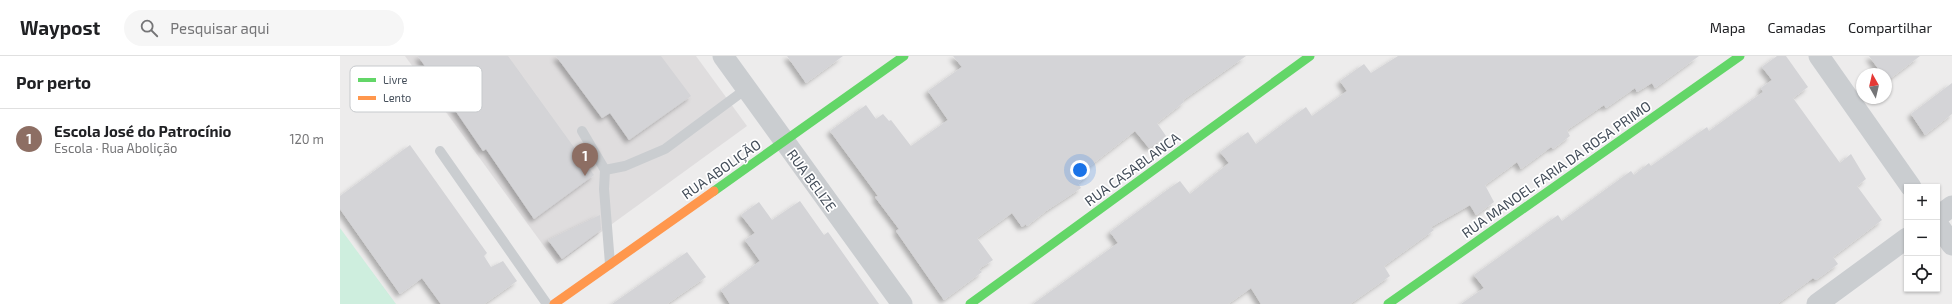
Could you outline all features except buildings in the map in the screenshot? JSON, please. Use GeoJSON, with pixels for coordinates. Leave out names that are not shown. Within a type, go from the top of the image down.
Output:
{"type":"FeatureCollection","features":[{"type":"Feature","properties":{"kind":"street","name":"RUA BELIZE"},"geometry":{"type":"LineString","coordinates":[[723,56],[902,304]]}},
{"type":"Feature","properties":{"kind":"street","name":"RUA ABOLIÇÃO"},"geometry":{"type":"LineString","coordinates":[[554,304],[904,56]]}},
{"type":"Feature","properties":{"kind":"street","name":"RUA CASABLANCA"},"geometry":{"type":"LineString","coordinates":[[970,304],[1310,56]]}},
{"type":"Feature","properties":{"kind":"street","name":"RUA MANOEL FARIA DA ROSA PRIMO"},"geometry":{"type":"LineString","coordinates":[[1388,304],[1740,56]]}},
{"type":"Feature","properties":{"kind":"street"},"geometry":{"type":"LineString","coordinates":[[1818,56],[1909,184]]}},
{"type":"Feature","properties":{"kind":"street"},"geometry":{"type":"LineString","coordinates":[[1940,215],[1952,206]]}},
{"type":"Feature","properties":{"kind":"street"},"geometry":{"type":"LineString","coordinates":[[1940,227],[1952,244]]}},
{"type":"Feature","properties":{"kind":"street"},"geometry":{"type":"LineString","coordinates":[[1817,304],[1904,240]]}},
{"type":"Feature","properties":{"kind":"lane"},"geometry":{"type":"LineString","coordinates":[[605,170],[624,166],[665,149],[746,89]]}},
{"type":"Feature","properties":{"kind":"lane"},"geometry":{"type":"LineString","coordinates":[[582,131],[605,170],[604,189],[610,264]]}},
{"type":"Feature","properties":{"kind":"lane"},"geometry":{"type":"LineString","coordinates":[[440,151],[547,304]]}},
{"type":"Feature","properties":{"kind":"shaded area"},"geometry":{"type":"Polygon","coordinates":[[[405,56],[696,56],[747,126],[557,264],[446,112],[482,112],[482,66],[412,66],[405,56]]]}},
{"type":"Feature","properties":{"kind":"green space"},"geometry":{"type":"Polygon","coordinates":[[[340,228],[396,304],[340,304],[340,228]]]}},
{"type":"Feature","properties":{"kind":"traffic: fast"},"geometry":{"type":"LineString","coordinates":[[714,191],[904,56]]}},
{"type":"Feature","properties":{"kind":"traffic: fast"},"geometry":{"type":"LineString","coordinates":[[970,304],[1310,56]]}},
{"type":"Feature","properties":{"kind":"traffic: fast"},"geometry":{"type":"LineString","coordinates":[[1388,304],[1740,56]]}},
{"type":"Feature","properties":{"kind":"traffic: slow"},"geometry":{"type":"LineString","coordinates":[[554,304],[714,191]]}},
{"type":"Feature","properties":{"kind":"place","name":"Escola José do Patrocínio"},"geometry":{"type":"Point","coordinates":[585,176]}}]}
